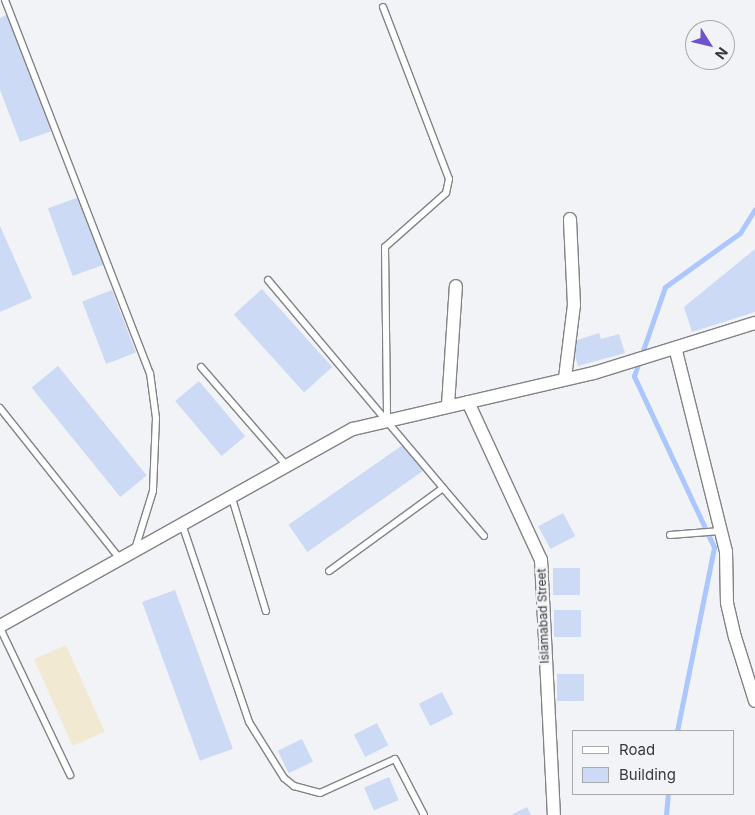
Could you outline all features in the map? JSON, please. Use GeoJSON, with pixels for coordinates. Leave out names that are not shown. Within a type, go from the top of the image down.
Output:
{"type":"FeatureCollection","features":[{"type":"Feature","properties":{"kind":"street"},"geometry":{"type":"LineString","coordinates":[[565,378],[574,305],[570,219]]}},
{"type":"Feature","properties":{"kind":"street"},"geometry":{"type":"LineString","coordinates":[[448,406],[456,286]]}},
{"type":"Feature","properties":{"kind":"street"},"geometry":{"type":"LineString","coordinates":[[0,627],[135,549],[183,527],[353,429],[387,419],[594,373],[672,352],[755,323]]}},
{"type":"Feature","properties":{"kind":"street"},"geometry":{"type":"LineString","coordinates":[[672,352],[718,532],[727,603],[755,701]]}},
{"type":"Feature","properties":{"kind":"street","name":"Islamabad Street"},"geometry":{"type":"LineString","coordinates":[[468,402],[541,560],[554,815]]}},
{"type":"Feature","properties":{"kind":"lane"},"geometry":{"type":"LineString","coordinates":[[5,0],[150,373],[156,418],[152,491],[135,549]]}},
{"type":"Feature","properties":{"kind":"lane"},"geometry":{"type":"LineString","coordinates":[[383,7],[449,179],[446,193],[385,247],[387,419]]}},
{"type":"Feature","properties":{"kind":"lane"},"geometry":{"type":"LineString","coordinates":[[268,280],[484,536]]}},
{"type":"Feature","properties":{"kind":"lane"},"geometry":{"type":"LineString","coordinates":[[201,367],[287,466]]}},
{"type":"Feature","properties":{"kind":"lane"},"geometry":{"type":"LineString","coordinates":[[0,408],[120,558]]}},
{"type":"Feature","properties":{"kind":"lane"},"geometry":{"type":"LineString","coordinates":[[329,571],[443,488]]}},
{"type":"Feature","properties":{"kind":"lane"},"geometry":{"type":"LineString","coordinates":[[232,498],[266,611]]}},
{"type":"Feature","properties":{"kind":"lane"},"geometry":{"type":"LineString","coordinates":[[183,527],[249,722],[284,778],[307,791],[320,793],[395,759],[424,815]]}},
{"type":"Feature","properties":{"kind":"lane"},"geometry":{"type":"LineString","coordinates":[[670,535],[718,532]]}},
{"type":"Feature","properties":{"kind":"lane"},"geometry":{"type":"LineString","coordinates":[[0,627],[70,775]]}},
{"type":"Feature","properties":{"kind":"shaded area"},"geometry":{"type":"Polygon","coordinates":[[[66,645],[105,732],[73,746],[34,659],[66,645]]]}},
{"type":"Feature","properties":{"kind":"building"},"geometry":{"type":"Polygon","coordinates":[[[8,14],[52,131],[20,142],[0,90],[0,18],[8,14]]]}},
{"type":"Feature","properties":{"kind":"building"},"geometry":{"type":"Polygon","coordinates":[[[79,197],[104,265],[73,276],[48,208],[79,197]]]}},
{"type":"Feature","properties":{"kind":"building"},"geometry":{"type":"Polygon","coordinates":[[[0,226],[32,298],[0,312],[0,226]]]}},
{"type":"Feature","properties":{"kind":"building"},"geometry":{"type":"Polygon","coordinates":[[[755,249],[755,312],[692,332],[684,307],[755,249]]]}},
{"type":"Feature","properties":{"kind":"building"},"geometry":{"type":"Polygon","coordinates":[[[262,289],[332,367],[304,392],[234,314],[262,289]]]}},
{"type":"Feature","properties":{"kind":"building"},"geometry":{"type":"Polygon","coordinates":[[[112,290],[136,353],[106,364],[82,301],[112,290]]]}},
{"type":"Feature","properties":{"kind":"building"},"geometry":{"type":"Polygon","coordinates":[[[599,333],[601,339],[619,334],[625,353],[578,366],[571,342],[599,333]]]}},
{"type":"Feature","properties":{"kind":"building"},"geometry":{"type":"Polygon","coordinates":[[[58,366],[147,476],[120,497],[32,387],[58,366]]]}},
{"type":"Feature","properties":{"kind":"building"},"geometry":{"type":"Polygon","coordinates":[[[199,381],[245,436],[222,456],[175,401],[199,381]]]}},
{"type":"Feature","properties":{"kind":"building"},"geometry":{"type":"Polygon","coordinates":[[[404,444],[423,471],[307,552],[288,525],[404,444]]]}},
{"type":"Feature","properties":{"kind":"building"},"geometry":{"type":"Polygon","coordinates":[[[563,513],[575,536],[550,549],[538,526],[563,513]]]}},
{"type":"Feature","properties":{"kind":"building"},"geometry":{"type":"Polygon","coordinates":[[[553,568],[580,568],[580,595],[553,595],[553,568]]]}},
{"type":"Feature","properties":{"kind":"building"},"geometry":{"type":"Polygon","coordinates":[[[175,590],[233,749],[200,761],[142,602],[175,590]]]}},
{"type":"Feature","properties":{"kind":"building"},"geometry":{"type":"Polygon","coordinates":[[[554,610],[581,610],[581,637],[554,637],[554,610]]]}},
{"type":"Feature","properties":{"kind":"building"},"geometry":{"type":"Polygon","coordinates":[[[557,674],[584,674],[584,701],[557,701],[557,674]]]}},
{"type":"Feature","properties":{"kind":"building"},"geometry":{"type":"Polygon","coordinates":[[[442,692],[453,714],[430,726],[419,704],[442,692]]]}},
{"type":"Feature","properties":{"kind":"building"},"geometry":{"type":"Polygon","coordinates":[[[377,723],[388,745],[365,757],[354,735],[377,723]]]}},
{"type":"Feature","properties":{"kind":"building"},"geometry":{"type":"Polygon","coordinates":[[[302,739],[313,761],[289,773],[278,751],[302,739]]]}},
{"type":"Feature","properties":{"kind":"building"},"geometry":{"type":"Polygon","coordinates":[[[389,777],[399,800],[374,811],[364,788],[389,777]]]}},
{"type":"Feature","properties":{"kind":"building"},"geometry":{"type":"Polygon","coordinates":[[[527,807],[531,815],[511,815],[527,807]]]}},
{"type":"Feature","properties":{"kind":"waterway"},"geometry":{"type":"LineString","coordinates":[[677,730],[714,547],[634,376],[665,287],[740,233],[755,209]]}},
{"type":"Feature","properties":{"kind":"waterway"},"geometry":{"type":"LineString","coordinates":[[666,815],[668,795]]}}]}
